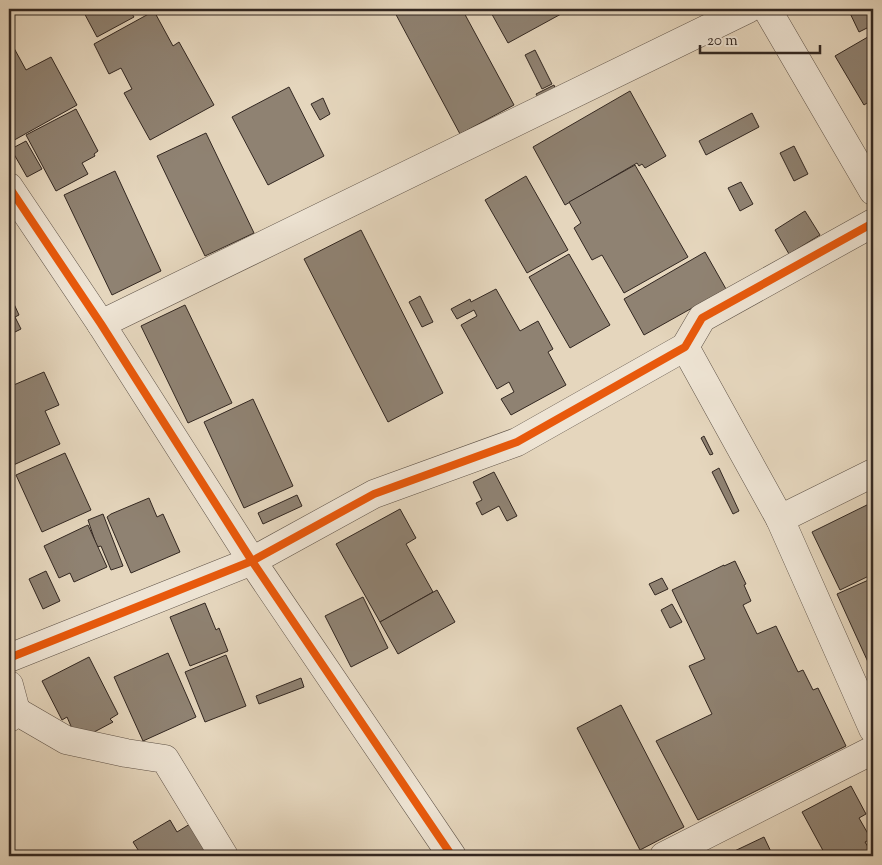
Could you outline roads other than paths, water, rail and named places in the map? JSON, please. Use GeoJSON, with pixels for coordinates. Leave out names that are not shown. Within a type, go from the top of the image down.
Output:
{"type":"FeatureCollection","features":[{"type":"Feature","properties":{"kind":"street"},"geometry":{"type":"LineString","coordinates":[[101,324],[748,9]]}},
{"type":"Feature","properties":{"kind":"street"},"geometry":{"type":"LineString","coordinates":[[767,9],[873,191]]}},
{"type":"Feature","properties":{"kind":"street"},"geometry":{"type":"LineString","coordinates":[[9,187],[101,324],[252,561],[452,856]]}},
{"type":"Feature","properties":{"kind":"street"},"geometry":{"type":"LineString","coordinates":[[9,658],[252,561],[374,494],[517,442],[685,346],[702,318],[873,224]]}},
{"type":"Feature","properties":{"kind":"street"},"geometry":{"type":"LineString","coordinates":[[685,346],[780,519],[873,729]]}},
{"type":"Feature","properties":{"kind":"street"},"geometry":{"type":"LineString","coordinates":[[780,519],[873,472]]}},
{"type":"Feature","properties":{"kind":"street"},"geometry":{"type":"LineString","coordinates":[[11,705],[66,740],[126,753],[165,758],[224,856]]}},
{"type":"Feature","properties":{"kind":"street"},"geometry":{"type":"LineString","coordinates":[[664,856],[873,750]]}}]}
